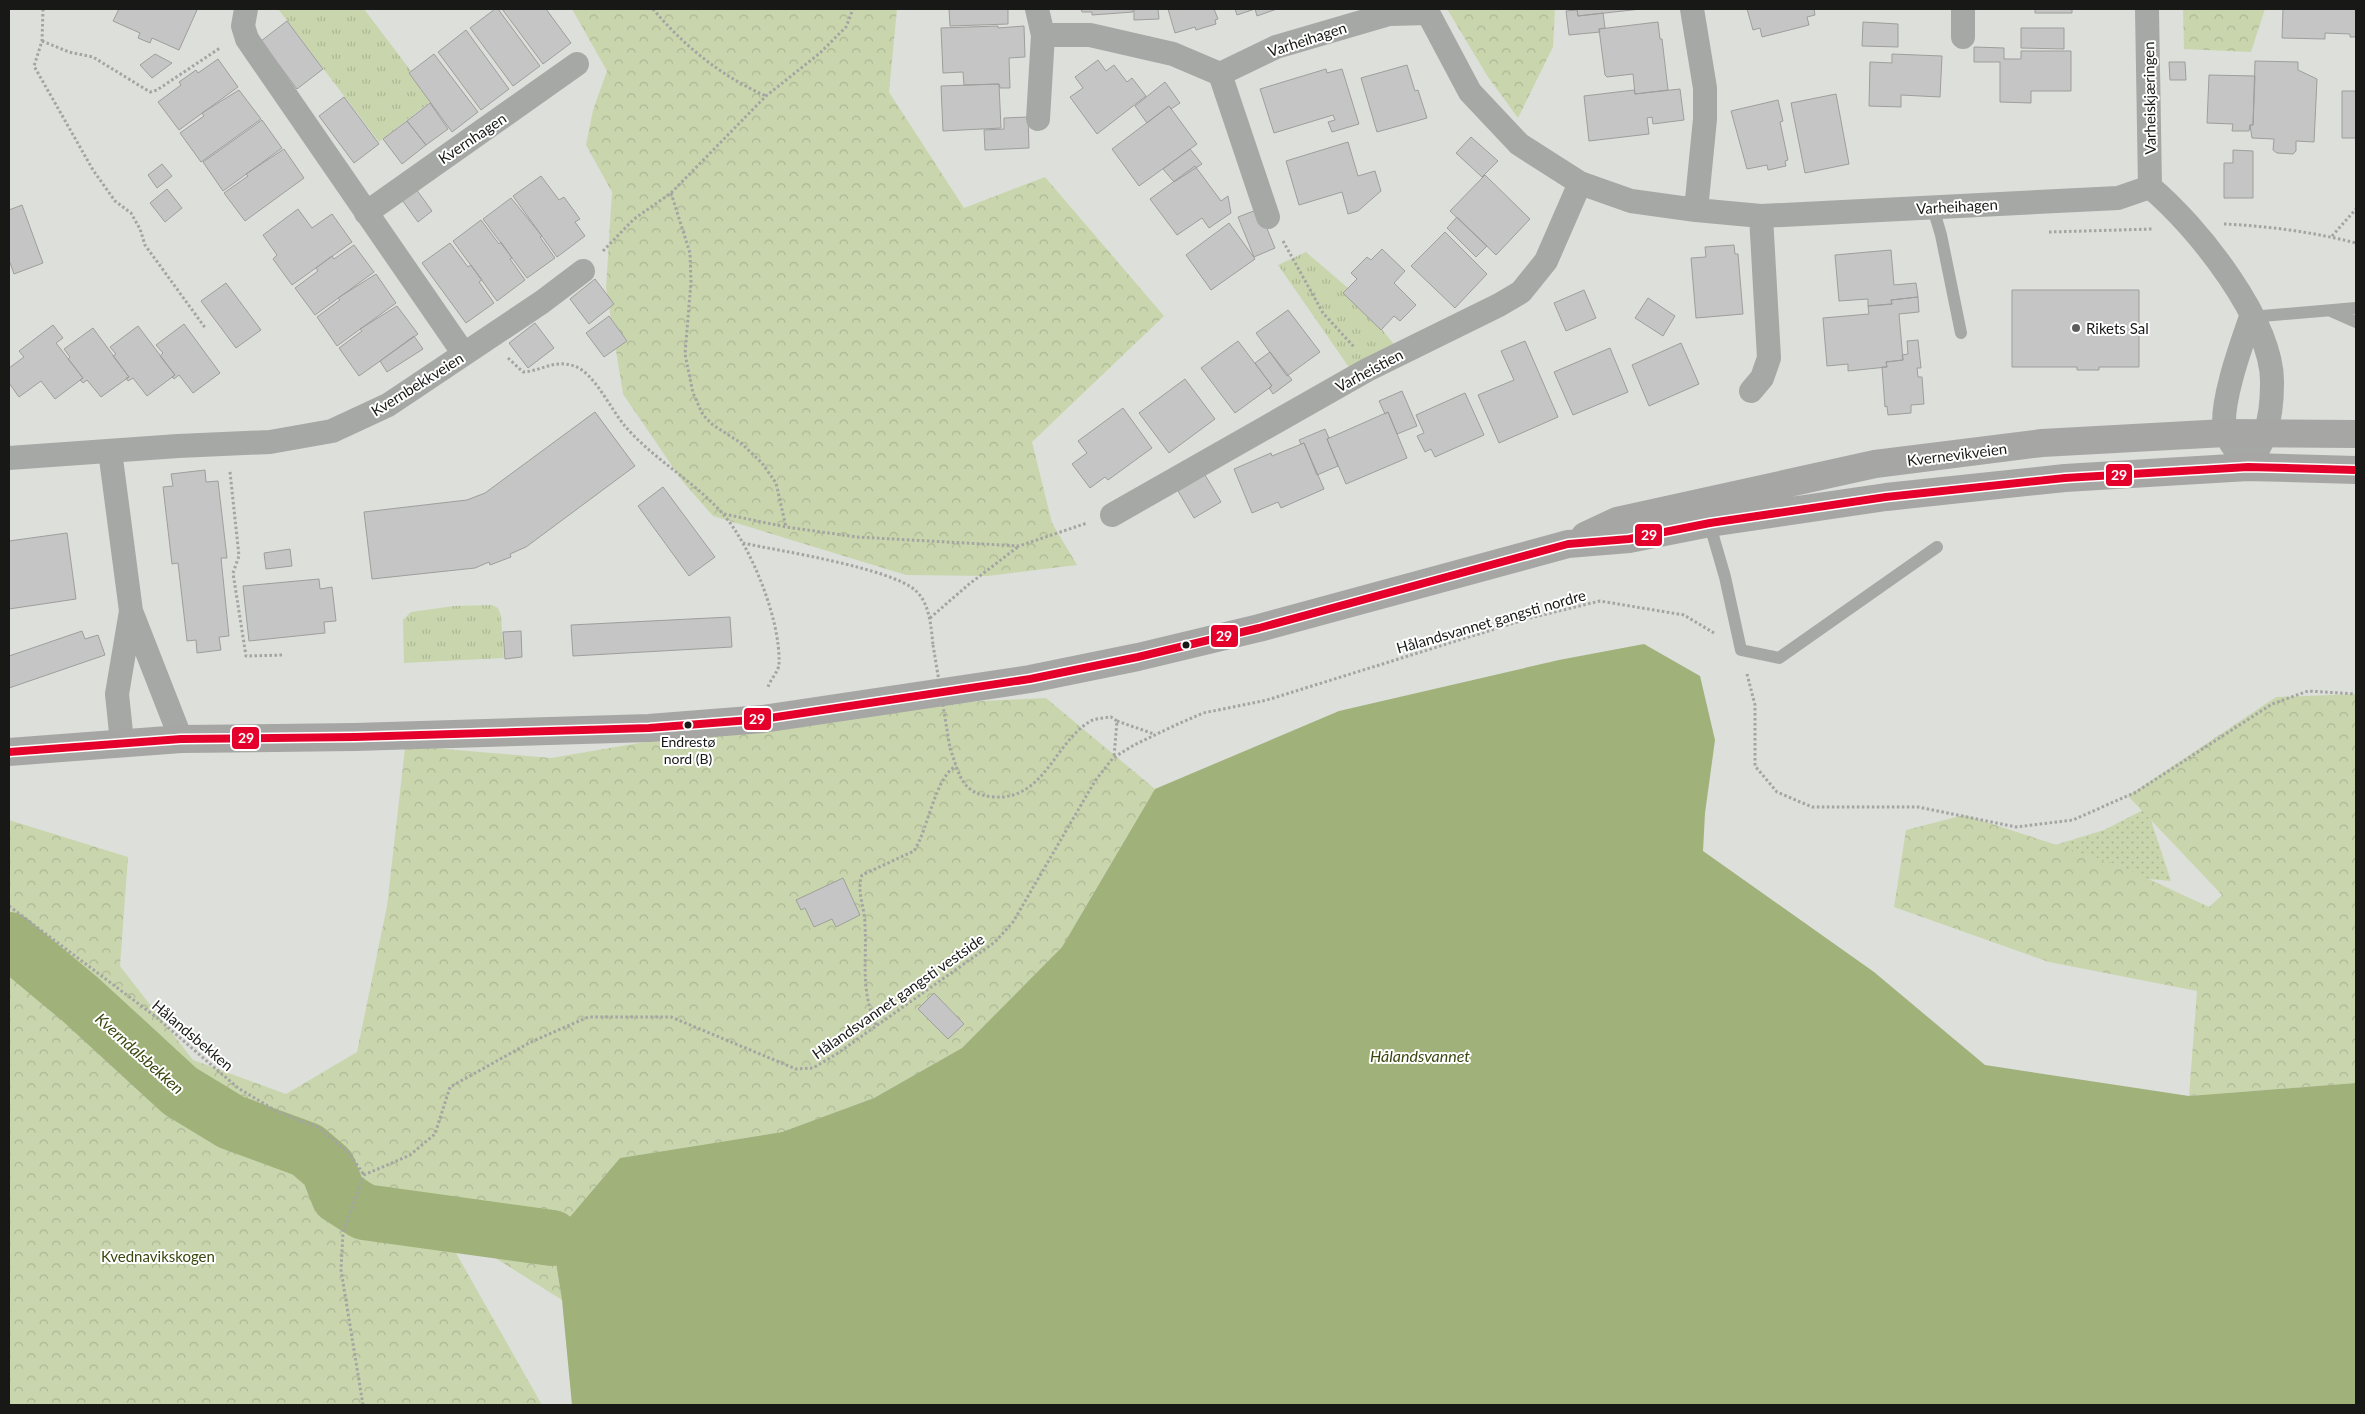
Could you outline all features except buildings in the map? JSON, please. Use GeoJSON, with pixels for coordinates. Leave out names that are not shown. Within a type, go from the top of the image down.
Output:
{"type":"FeatureCollection","features":[{"type":"Feature","properties":{"kind":"main road","name":"Kvernevikveien"},"geometry":{"type":"LineString","coordinates":[[1707,512],[1875,464],[2042,443],[2225,433],[2356,434]]}},
{"type":"Feature","properties":{"kind":"main road","name":"Kvernevikveien"},"geometry":{"type":"LineString","coordinates":[[9,752],[181,739],[355,737],[649,728],[763,719],[1030,679],[1138,657],[1259,628],[1568,544],[1617,520],[1886,497],[2065,478],[2248,467],[2356,470]]}},
{"type":"Feature","properties":{"kind":"street"},"geometry":{"type":"LineString","coordinates":[[246,9],[243,26],[244,32],[278,86],[314,134],[366,213],[464,354]]}},
{"type":"Feature","properties":{"kind":"street"},"geometry":{"type":"LineString","coordinates":[[1037,9],[1043,35],[1038,119]]}},
{"type":"Feature","properties":{"kind":"street"},"geometry":{"type":"LineString","coordinates":[[1692,9],[1705,88],[1705,119],[1696,210]]}},
{"type":"Feature","properties":{"kind":"street"},"geometry":{"type":"LineString","coordinates":[[1963,9],[1963,37]]}},
{"type":"Feature","properties":{"kind":"street","name":"Varheiskjæringen"},"geometry":{"type":"LineString","coordinates":[[2147,9],[2150,187]]}},
{"type":"Feature","properties":{"kind":"street","name":"Varheihagen"},"geometry":{"type":"LineString","coordinates":[[1220,74],[1286,44],[1389,14],[1428,11],[1470,92],[1519,144],[1580,183],[1631,201],[1696,210],[1762,216],[2118,198],[2150,187]]}},
{"type":"Feature","properties":{"kind":"street"},"geometry":{"type":"LineString","coordinates":[[1043,35],[1090,35],[1173,54],[1220,74],[1268,217]]}},
{"type":"Feature","properties":{"kind":"street","name":"Kvernhagen"},"geometry":{"type":"LineString","coordinates":[[366,213],[577,64]]}},
{"type":"Feature","properties":{"kind":"street","name":"Varheistien"},"geometry":{"type":"LineString","coordinates":[[1112,515],[1366,370],[1499,305],[1521,292],[1546,261],[1580,183]]}},
{"type":"Feature","properties":{"kind":"street"},"geometry":{"type":"LineString","coordinates":[[2150,187],[2175,208],[2233,280],[2264,340],[2272,383],[2265,433],[2248,467],[2225,433],[2226,406],[2240,349],[2251,317]]}},
{"type":"Feature","properties":{"kind":"street"},"geometry":{"type":"LineString","coordinates":[[1751,391],[1762,378],[1769,358],[1762,216]]}},
{"type":"Feature","properties":{"kind":"street","name":"Kvernbekkveien"},"geometry":{"type":"LineString","coordinates":[[9,458],[270,442],[332,431],[388,405],[542,302],[583,271]]}},
{"type":"Feature","properties":{"kind":"street"},"geometry":{"type":"LineString","coordinates":[[110,451],[131,611],[181,739]]}},
{"type":"Feature","properties":{"kind":"street"},"geometry":{"type":"LineString","coordinates":[[122,742],[117,694],[131,611]]}},
{"type":"Feature","properties":{"kind":"lane"},"geometry":{"type":"LineString","coordinates":[[1933,208],[1941,235],[1961,332]]}},
{"type":"Feature","properties":{"kind":"lane"},"geometry":{"type":"LineString","coordinates":[[2251,317],[2356,308]]}},
{"type":"Feature","properties":{"kind":"lane"},"geometry":{"type":"LineString","coordinates":[[2329,310],[2356,322]]}},
{"type":"Feature","properties":{"kind":"lane"},"geometry":{"type":"LineString","coordinates":[[1707,512],[1725,577],[1741,650],[1779,658],[1938,547]]}},
{"type":"Feature","properties":{"kind":"path"},"geometry":{"type":"LineString","coordinates":[[43,9],[42,40],[34,66],[92,170],[116,201],[131,214],[140,228],[145,245],[206,329]]}},
{"type":"Feature","properties":{"kind":"path"},"geometry":{"type":"LineString","coordinates":[[653,9],[673,34],[747,88],[766,96]]}},
{"type":"Feature","properties":{"kind":"path"},"geometry":{"type":"LineString","coordinates":[[583,271],[634,219],[671,193],[766,96],[820,53],[846,27],[853,9]]}},
{"type":"Feature","properties":{"kind":"path"},"geometry":{"type":"LineString","coordinates":[[42,40],[69,52],[93,57],[150,92],[157,90],[244,32]]}},
{"type":"Feature","properties":{"kind":"path"},"geometry":{"type":"LineString","coordinates":[[671,193],[690,253],[692,282],[685,354],[693,393],[704,415],[713,425],[741,443],[762,463],[776,483],[786,527]]}},
{"type":"Feature","properties":{"kind":"path"},"geometry":{"type":"LineString","coordinates":[[2332,236],[2356,209]]}},
{"type":"Feature","properties":{"kind":"path"},"geometry":{"type":"LineString","coordinates":[[1268,217],[1324,313],[1352,344],[1366,370]]}},
{"type":"Feature","properties":{"kind":"path"},"geometry":{"type":"LineString","coordinates":[[2041,232],[2191,228],[2219,223],[2260,226],[2332,236],[2356,243]]}},
{"type":"Feature","properties":{"kind":"path"},"geometry":{"type":"LineString","coordinates":[[506,356],[523,372],[534,371],[546,365],[559,363],[576,366],[591,380],[634,436],[723,514],[743,543],[774,615],[779,666],[768,686],[763,719]]}},
{"type":"Feature","properties":{"kind":"path"},"geometry":{"type":"LineString","coordinates":[[228,444],[239,556],[234,573],[246,656],[284,656]]}},
{"type":"Feature","properties":{"kind":"path"},"geometry":{"type":"LineString","coordinates":[[723,514],[786,527],[857,537],[1020,546]]}},
{"type":"Feature","properties":{"kind":"path"},"geometry":{"type":"LineString","coordinates":[[930,618],[968,584],[1020,546],[1112,515]]}},
{"type":"Feature","properties":{"kind":"path"},"geometry":{"type":"LineString","coordinates":[[743,543],[859,568],[894,579],[916,590],[930,618],[950,748],[966,787],[973,793],[998,797],[1020,793],[1048,769],[1079,730],[1090,721],[1111,717],[1117,721],[1155,734]]}},
{"type":"Feature","properties":{"kind":"path","name":"Hålandsvannet gangsti nordre"},"geometry":{"type":"LineString","coordinates":[[1113,758],[1155,734],[1203,713],[1267,700],[1530,618],[1600,601],[1684,615],[1741,650]]}},
{"type":"Feature","properties":{"kind":"path"},"geometry":{"type":"LineString","coordinates":[[1741,650],[1755,705],[1754,766],[1777,792],[1812,808],[1918,807],[2016,827],[2073,820],[2136,792],[2272,704],[2308,691],[2356,694]]}},
{"type":"Feature","properties":{"kind":"path"},"geometry":{"type":"LineString","coordinates":[[1113,758],[1117,721]]}},
{"type":"Feature","properties":{"kind":"path","name":"Hålandsvannet gangsti vestside"},"geometry":{"type":"LineString","coordinates":[[364,1175],[410,1155],[436,1134],[450,1087],[529,1043],[588,1016],[671,1017],[796,1069],[812,1068],[835,1055],[995,942],[1013,922],[1095,781],[1113,758]]}},
{"type":"Feature","properties":{"kind":"path"},"geometry":{"type":"LineString","coordinates":[[876,1025],[870,1012],[865,990],[866,926],[859,883],[862,875],[867,872],[914,851],[941,785],[951,769],[956,766]]}},
{"type":"Feature","properties":{"kind":"path","name":"Hålandsbekken"},"geometry":{"type":"LineString","coordinates":[[9,906],[156,1017],[238,1088],[278,1112],[319,1128],[349,1153],[364,1175]]}},
{"type":"Feature","properties":{"kind":"path"},"geometry":{"type":"LineString","coordinates":[[363,1405],[341,1270],[344,1232],[364,1175]]}},
{"type":"Feature","properties":{"kind":"green space"},"geometry":{"type":"Polygon","coordinates":[[[278,9],[364,9],[411,71],[409,73],[430,102],[379,142],[278,9]]]}},
{"type":"Feature","properties":{"kind":"green space"},"geometry":{"type":"Polygon","coordinates":[[[572,9],[897,9],[889,92],[964,208],[1045,177],[1164,316],[1032,442],[1052,523],[1077,565],[988,576],[906,575],[713,516],[683,482],[623,394],[606,288],[612,192],[586,145],[593,110],[607,71],[572,9]]]}},
{"type":"Feature","properties":{"kind":"green space"},"geometry":{"type":"Polygon","coordinates":[[[1447,9],[1555,9],[1553,47],[1518,118],[1488,77],[1447,9]]]}},
{"type":"Feature","properties":{"kind":"green space"},"geometry":{"type":"Polygon","coordinates":[[[2183,9],[2265,9],[2251,52],[2184,49],[2183,9]]]}},
{"type":"Feature","properties":{"kind":"green space"},"geometry":{"type":"Polygon","coordinates":[[[1306,252],[1348,288],[1402,354],[1355,376],[1278,265],[1306,252]]]}},
{"type":"Feature","properties":{"kind":"green space"},"geometry":{"type":"Polygon","coordinates":[[[492,605],[498,608],[501,616],[504,658],[404,663],[403,620],[411,612],[454,606],[492,605]]]}},
{"type":"Feature","properties":{"kind":"green space"},"geometry":{"type":"Polygon","coordinates":[[[2356,694],[2356,1083],[2189,1096],[2197,991],[2049,962],[1894,907],[1906,830],[1964,815],[2116,864],[2209,907],[2222,895],[2128,796],[2276,697],[2356,694]]]}},
{"type":"Feature","properties":{"kind":"green space"},"geometry":{"type":"Polygon","coordinates":[[[1046,698],[1155,789],[1062,947],[962,1048],[874,1098],[782,1132],[620,1158],[552,1238],[562,1300],[425,1214],[401,1210],[385,1198],[358,1195],[345,1181],[334,1152],[241,1114],[186,1078],[9,930],[9,820],[128,857],[120,966],[193,1060],[286,1094],[357,1052],[387,906],[405,748],[421,747],[551,758],[651,741],[943,703],[1046,698]]]}},
{"type":"Feature","properties":{"kind":"green space"},"geometry":{"type":"Polygon","coordinates":[[[2147,808],[2171,881],[2070,872],[2052,846],[2104,830],[2147,808]]]}},
{"type":"Feature","properties":{"kind":"green space","name":"Kvednavikskogen"},"geometry":{"type":"Polygon","coordinates":[[[9,950],[146,1066],[377,1224],[443,1230],[542,1405],[9,1405],[9,950]]]}},
{"type":"Feature","properties":{"kind":"water","name":"Hålandsvannet"},"geometry":{"type":"Polygon","coordinates":[[[1644,644],[1700,676],[1715,740],[1705,813],[1703,851],[1874,972],[1985,1065],[2189,1096],[2356,1083],[2356,1405],[572,1405],[562,1300],[552,1238],[620,1158],[782,1132],[874,1098],[962,1048],[1062,947],[1155,789],[1339,711],[1559,660],[1644,644]]]}},
{"type":"Feature","properties":{"kind":"waterway","name":"Kverndalsbekken"},"geometry":{"type":"LineString","coordinates":[[9,940],[81,1000],[180,1091],[231,1122],[307,1150],[328,1168],[339,1196],[364,1212],[552,1238]]}},
{"type":"Feature","properties":{"kind":"transit line","name":"29"},"geometry":{"type":"LineString","coordinates":[[9,752],[181,739],[355,737],[649,728],[763,719],[1030,679],[1138,657],[1259,628],[1568,544],[1629,539],[1710,523],[1886,497],[2065,478],[2248,467],[2356,470]]}},
{"type":"Feature","properties":{"kind":"place","name":"Rikets Sal"},"geometry":{"type":"Point","coordinates":[2076,328]}},
{"type":"Feature","properties":{"kind":"place","name":"Endrestø nord (B)"},"geometry":{"type":"Point","coordinates":[688,725]}}]}
